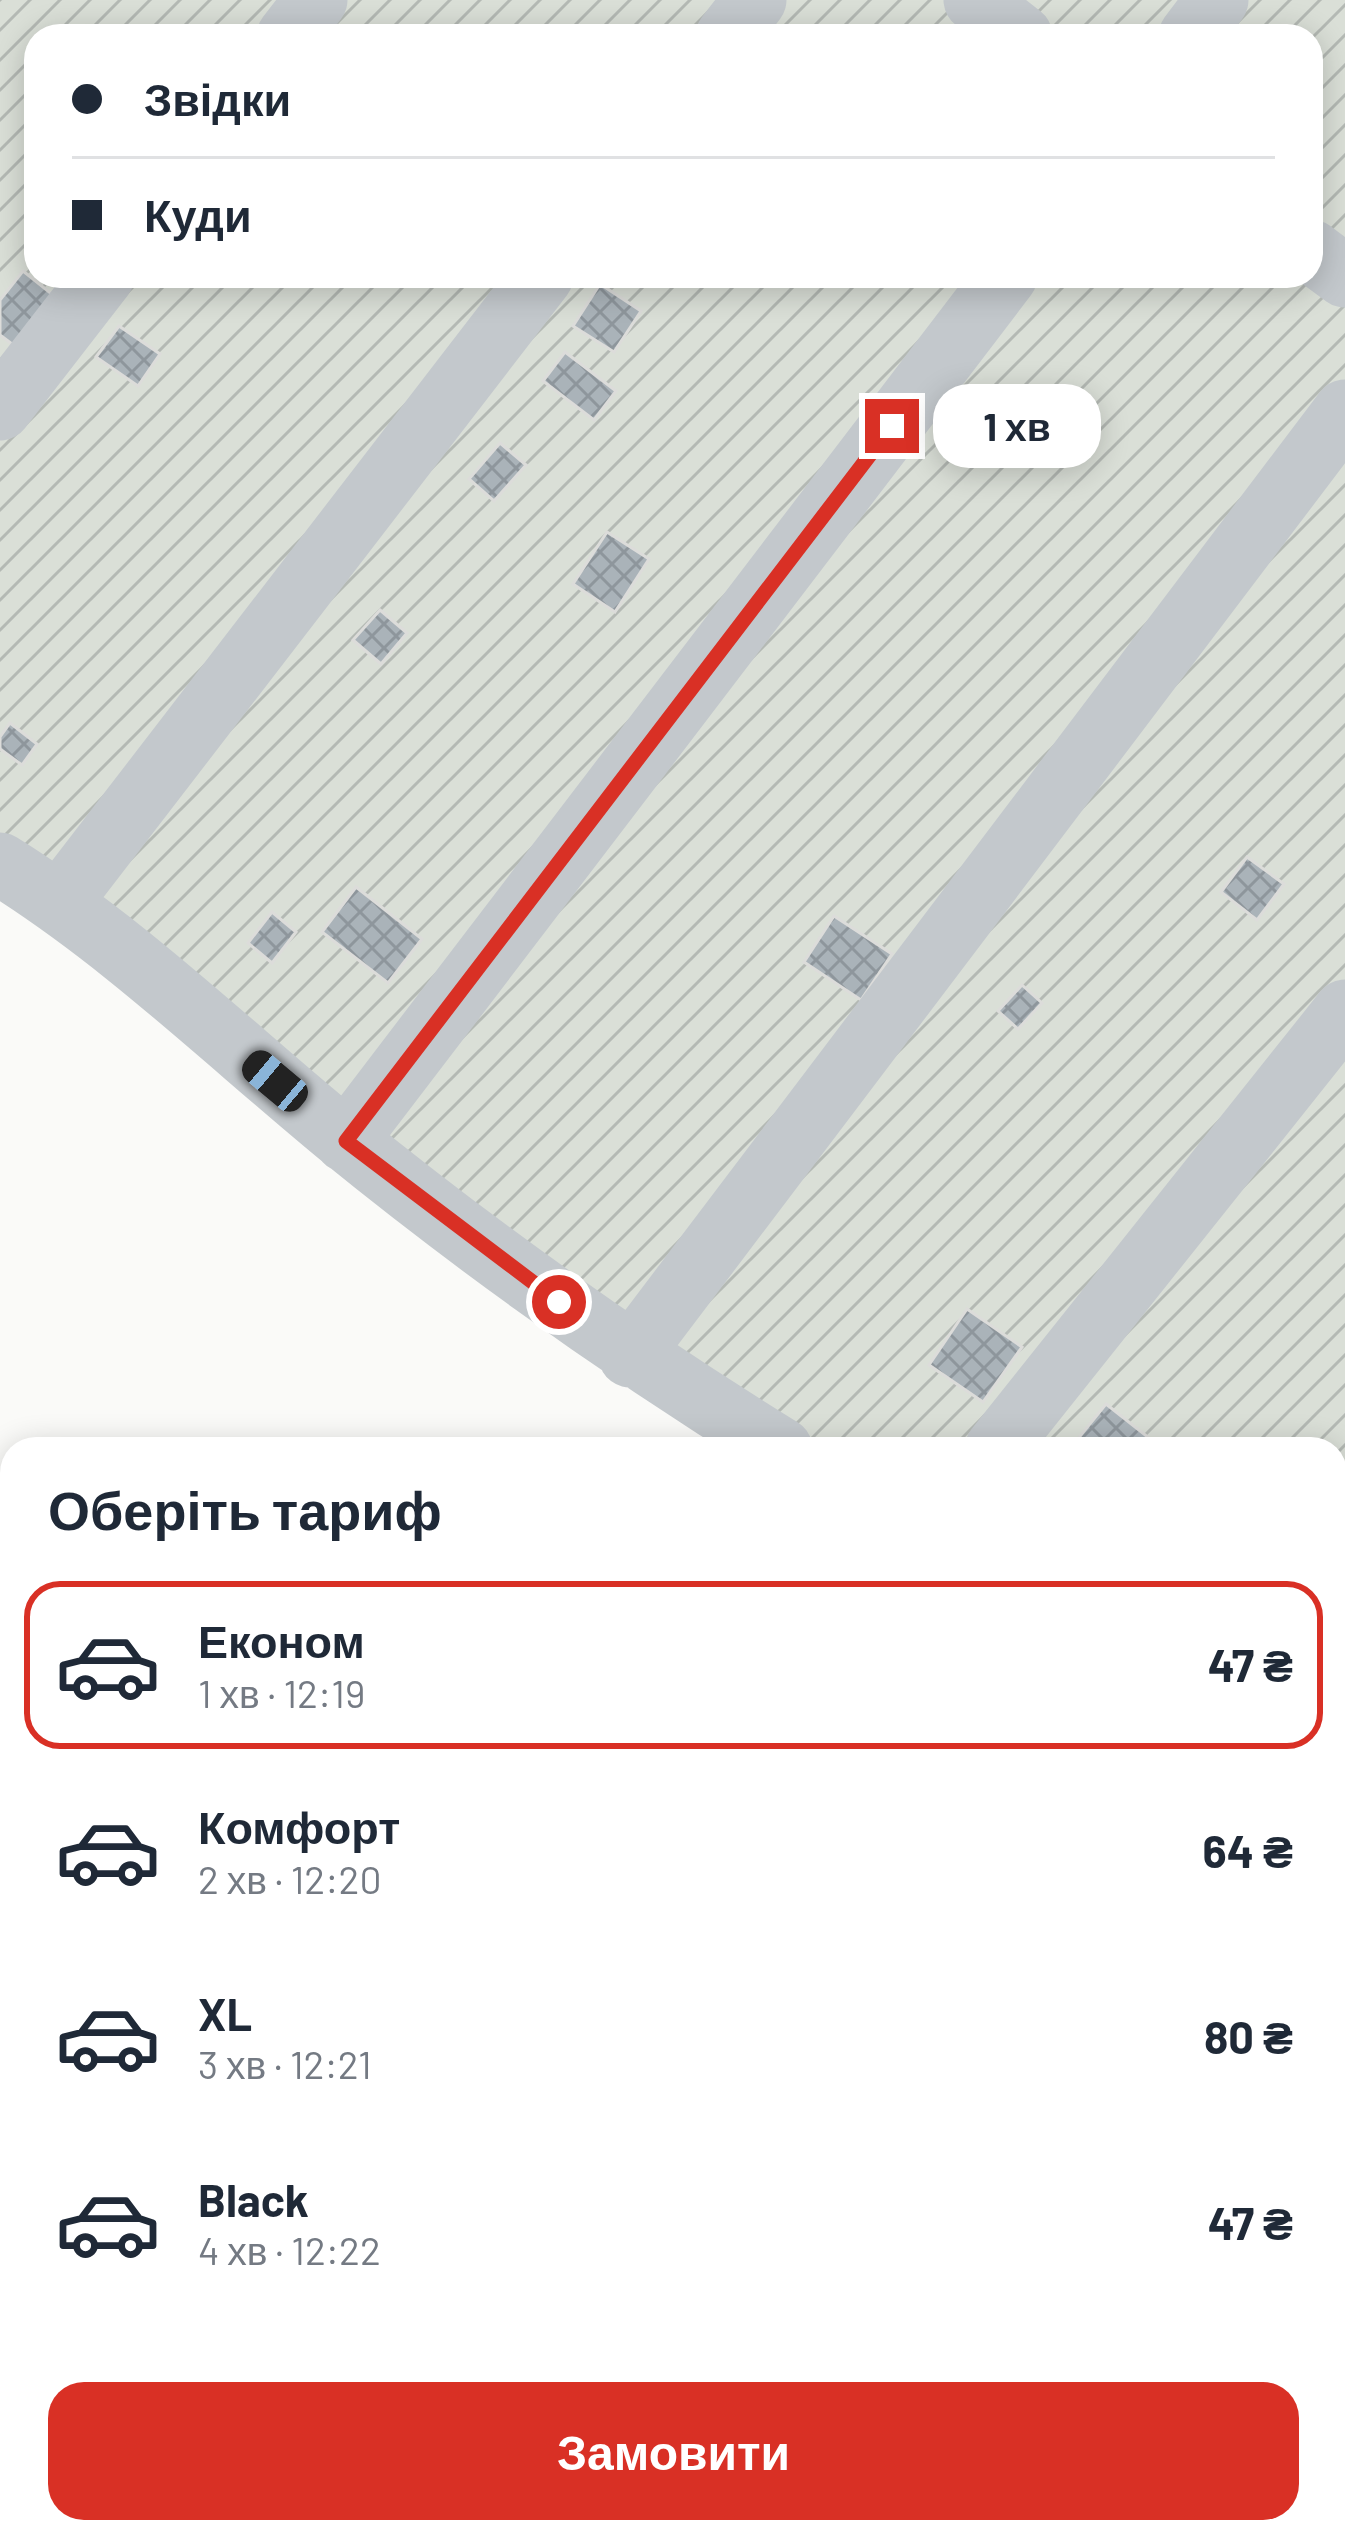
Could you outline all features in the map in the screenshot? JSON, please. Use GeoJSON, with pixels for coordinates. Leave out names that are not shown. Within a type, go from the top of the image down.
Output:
{"type":"FeatureCollection","features":[{"type":"Feature","properties":{"kind":"street"},"geometry":{"type":"LineString","coordinates":[[297,24],[316,0]]}},
{"type":"Feature","properties":{"kind":"street"},"geometry":{"type":"LineString","coordinates":[[736,24],[755,0]]}},
{"type":"Feature","properties":{"kind":"street"},"geometry":{"type":"LineString","coordinates":[[975,0],[1006,24]]}},
{"type":"Feature","properties":{"kind":"street"},"geometry":{"type":"LineString","coordinates":[[0,409],[94,288]]}},
{"type":"Feature","properties":{"kind":"street"},"geometry":{"type":"LineString","coordinates":[[60,902],[533,288]]}},
{"type":"Feature","properties":{"kind":"street"},"geometry":{"type":"LineString","coordinates":[[346,1141],[997,288]]}},
{"type":"Feature","properties":{"kind":"street"},"geometry":{"type":"LineString","coordinates":[[630,1355],[1345,411]]}},
{"type":"Feature","properties":{"kind":"street"},"geometry":{"type":"LineString","coordinates":[[0,864],[60,902],[346,1141],[630,1355],[763,1437]]}},
{"type":"Feature","properties":{"kind":"street"},"geometry":{"type":"LineString","coordinates":[[1005,1437],[1345,1012]]}},
{"type":"Feature","properties":{"kind":"shaded area"},"geometry":{"type":"Polygon","coordinates":[[[0,0],[1345,0],[1345,1437],[763,1437],[0,841],[0,0]]]}},
{"type":"Feature","properties":{"kind":"building"},"geometry":{"type":"Polygon","coordinates":[[[23,271],[24,288],[44,288],[63,303],[24,353],[0,335],[0,300],[23,271]]]}},
{"type":"Feature","properties":{"kind":"building"},"geometry":{"type":"Polygon","coordinates":[[[597,288],[606,288],[641,311],[614,352],[573,326],[597,288]]]}},
{"type":"Feature","properties":{"kind":"building"},"geometry":{"type":"Polygon","coordinates":[[[119,326],[160,354],[138,386],[96,357],[119,326]]]}},
{"type":"Feature","properties":{"kind":"building"},"geometry":{"type":"Polygon","coordinates":[[[565,352],[616,391],[594,420],[543,381],[565,352]]]}},
{"type":"Feature","properties":{"kind":"building"},"geometry":{"type":"Polygon","coordinates":[[[500,443],[526,465],[494,501],[469,479],[500,443]]]}},
{"type":"Feature","properties":{"kind":"building"},"geometry":{"type":"Polygon","coordinates":[[[607,532],[649,559],[615,612],[573,584],[607,532]]]}},
{"type":"Feature","properties":{"kind":"building"},"geometry":{"type":"Polygon","coordinates":[[[380,610],[407,633],[381,664],[353,640],[380,610]]]}},
{"type":"Feature","properties":{"kind":"building"},"geometry":{"type":"Polygon","coordinates":[[[10,723],[37,744],[22,765],[0,749],[0,737],[10,723]]]}},
{"type":"Feature","properties":{"kind":"building"},"geometry":{"type":"Polygon","coordinates":[[[1247,857],[1284,884],[1257,920],[1221,892],[1247,857]]]}},
{"type":"Feature","properties":{"kind":"building"},"geometry":{"type":"Polygon","coordinates":[[[356,887],[422,939],[388,983],[322,932],[356,887]]]}},
{"type":"Feature","properties":{"kind":"building"},"geometry":{"type":"Polygon","coordinates":[[[272,912],[296,932],[272,963],[248,943],[272,912]]]}},
{"type":"Feature","properties":{"kind":"building"},"geometry":{"type":"Polygon","coordinates":[[[834,916],[892,954],[861,1000],[804,962],[834,916]]]}},
{"type":"Feature","properties":{"kind":"building"},"geometry":{"type":"Polygon","coordinates":[[[1022,985],[1042,1003],[1018,1029],[998,1011],[1022,985]]]}},
{"type":"Feature","properties":{"kind":"building"},"geometry":{"type":"Polygon","coordinates":[[[967,1309],[1022,1347],[983,1402],[929,1365],[967,1309]]]}},
{"type":"Feature","properties":{"kind":"building"},"geometry":{"type":"Polygon","coordinates":[[[1106,1404],[1148,1437],[1079,1437],[1106,1404]]]}},
{"type":"Feature","properties":{"kind":"route"},"geometry":{"type":"LineString","coordinates":[[559,1302],[346,1141],[892,426]]}}]}
